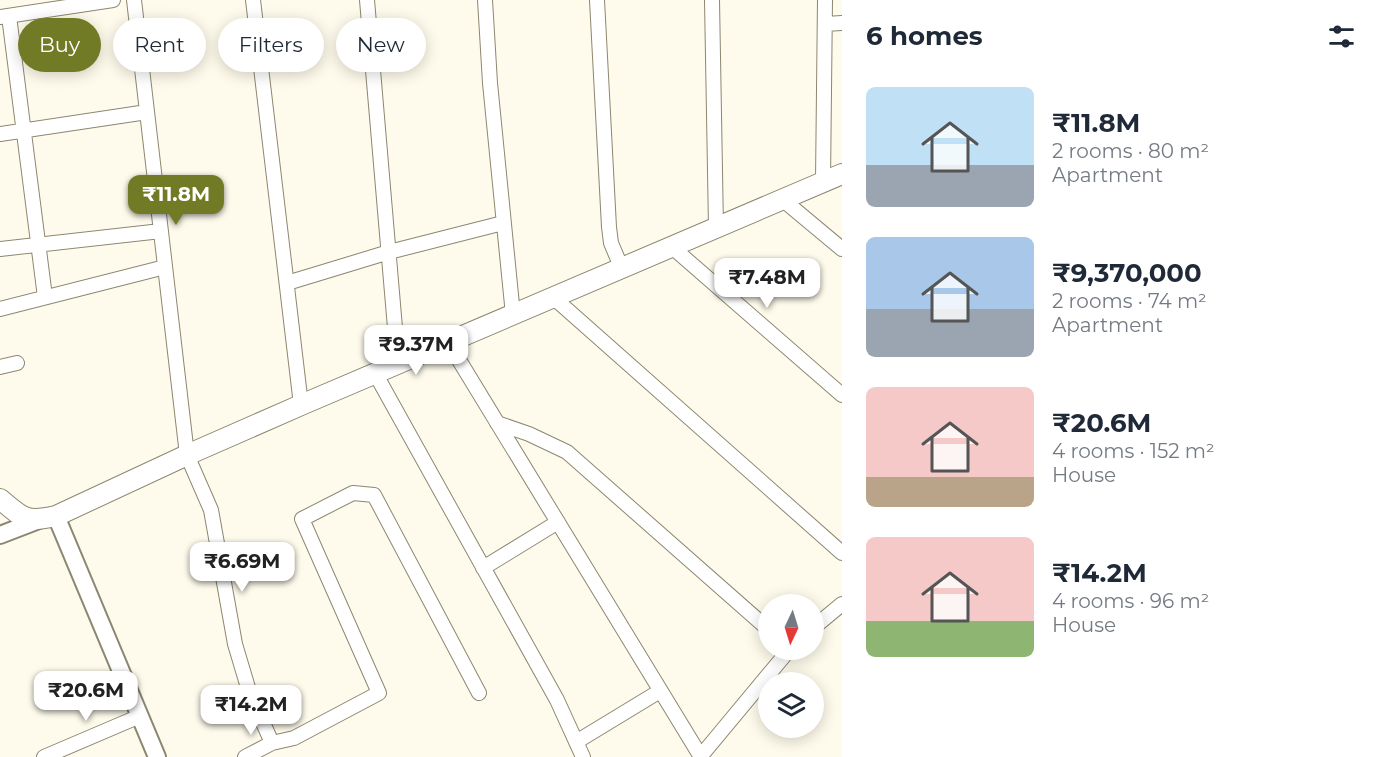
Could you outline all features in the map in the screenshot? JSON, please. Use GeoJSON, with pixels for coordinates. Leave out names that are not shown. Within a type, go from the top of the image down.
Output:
{"type":"FeatureCollection","features":[{"type":"Feature","properties":{"kind":"main road"},"geometry":{"type":"LineString","coordinates":[[0,499],[26,519],[48,518],[301,405],[842,174]]}},
{"type":"Feature","properties":{"kind":"street"},"geometry":{"type":"LineString","coordinates":[[45,297],[24,130],[5,17],[34,6],[113,0]]}},
{"type":"Feature","properties":{"kind":"street"},"geometry":{"type":"LineString","coordinates":[[134,0],[187,455],[211,510],[235,644],[249,691],[272,743]]}},
{"type":"Feature","properties":{"kind":"street"},"geometry":{"type":"LineString","coordinates":[[253,0],[301,405]]}},
{"type":"Feature","properties":{"kind":"street"},"geometry":{"type":"LineString","coordinates":[[367,0],[398,363]]}},
{"type":"Feature","properties":{"kind":"street"},"geometry":{"type":"LineString","coordinates":[[485,0],[503,223],[513,315]]}},
{"type":"Feature","properties":{"kind":"street"},"geometry":{"type":"LineString","coordinates":[[597,0],[609,227],[611,243],[622,269]]}},
{"type":"Feature","properties":{"kind":"street"},"geometry":{"type":"LineString","coordinates":[[712,0],[716,228]]}},
{"type":"Feature","properties":{"kind":"street"},"geometry":{"type":"LineString","coordinates":[[823,181],[825,0]]}},
{"type":"Feature","properties":{"kind":"street"},"geometry":{"type":"LineString","coordinates":[[825,24],[842,23]]}},
{"type":"Feature","properties":{"kind":"street"},"geometry":{"type":"LineString","coordinates":[[0,134],[147,112]]}},
{"type":"Feature","properties":{"kind":"street"},"geometry":{"type":"LineString","coordinates":[[782,199],[842,249]]}},
{"type":"Feature","properties":{"kind":"street"},"geometry":{"type":"LineString","coordinates":[[287,283],[389,252],[503,223]]}},
{"type":"Feature","properties":{"kind":"street"},"geometry":{"type":"LineString","coordinates":[[0,249],[161,231]]}},
{"type":"Feature","properties":{"kind":"street"},"geometry":{"type":"LineString","coordinates":[[672,247],[842,395]]}},
{"type":"Feature","properties":{"kind":"street"},"geometry":{"type":"LineString","coordinates":[[0,309],[165,267]]}},
{"type":"Feature","properties":{"kind":"street"},"geometry":{"type":"LineString","coordinates":[[554,298],[842,553]]}},
{"type":"Feature","properties":{"kind":"street"},"geometry":{"type":"LineString","coordinates":[[448,342],[700,757],[781,660]]}},
{"type":"Feature","properties":{"kind":"street"},"geometry":{"type":"LineString","coordinates":[[0,367],[17,363]]}},
{"type":"Feature","properties":{"kind":"street"},"geometry":{"type":"LineString","coordinates":[[375,374],[557,700],[583,757]]}},
{"type":"Feature","properties":{"kind":"street"},"geometry":{"type":"LineString","coordinates":[[497,423],[529,434],[567,452],[758,620]]}},
{"type":"Feature","properties":{"kind":"street"},"geometry":{"type":"LineString","coordinates":[[245,757],[272,743],[294,738],[379,693],[302,519],[353,494],[374,495],[479,693]]}},
{"type":"Feature","properties":{"kind":"street"},"geometry":{"type":"LineString","coordinates":[[0,535],[48,518],[157,757]]}},
{"type":"Feature","properties":{"kind":"street"},"geometry":{"type":"LineString","coordinates":[[483,567],[558,522]]}},
{"type":"Feature","properties":{"kind":"street"},"geometry":{"type":"LineString","coordinates":[[824,619],[842,604]]}},
{"type":"Feature","properties":{"kind":"street"},"geometry":{"type":"LineString","coordinates":[[576,742],[660,691]]}},
{"type":"Feature","properties":{"kind":"street"},"geometry":{"type":"LineString","coordinates":[[44,757],[140,716]]}}]}
